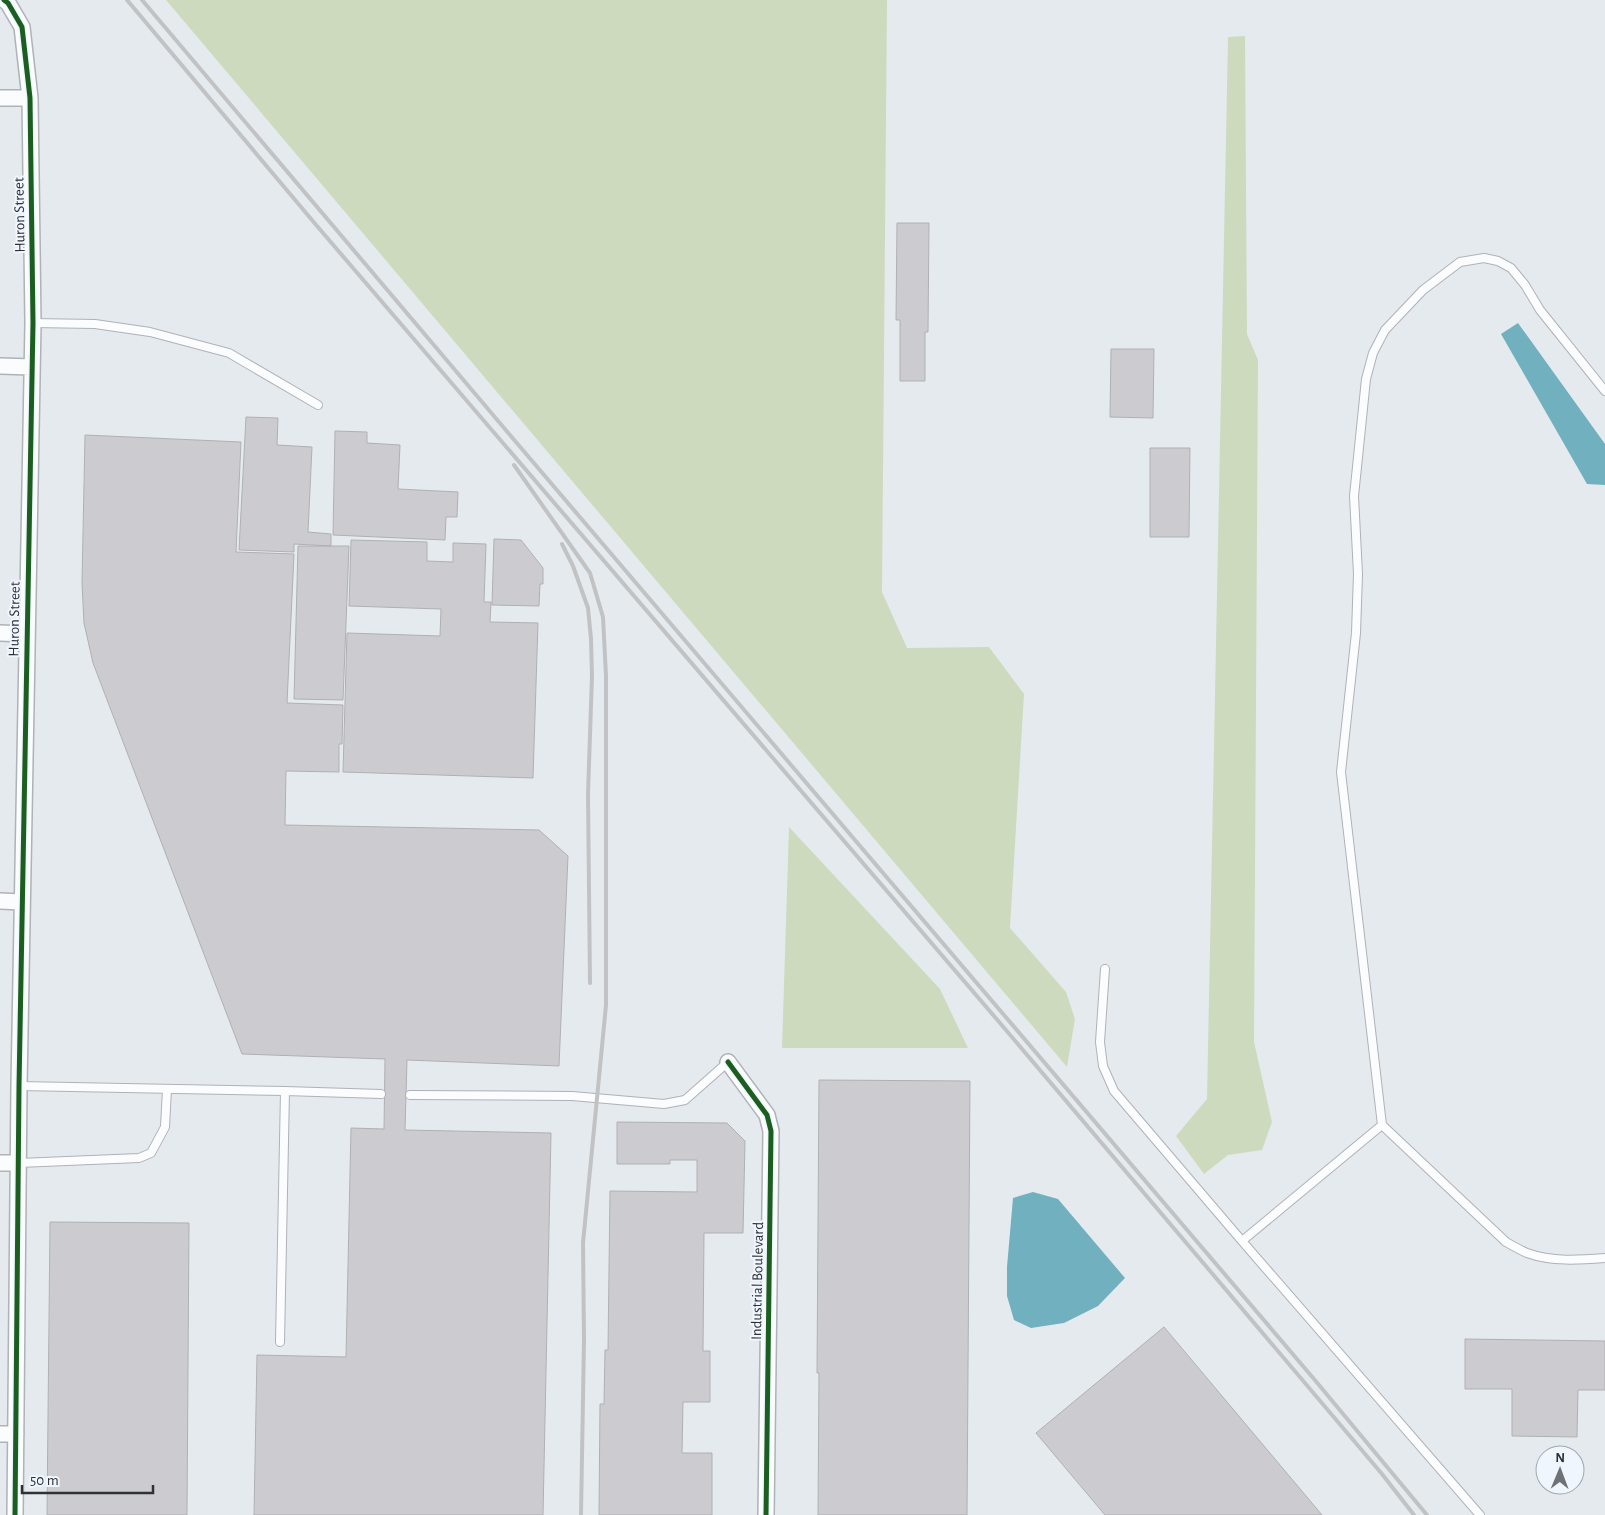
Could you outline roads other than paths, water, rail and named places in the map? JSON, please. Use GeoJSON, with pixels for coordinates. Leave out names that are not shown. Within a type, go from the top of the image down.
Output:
{"type":"FeatureCollection","features":[{"type":"Feature","properties":{"kind":"street","name":"Huron Street"},"geometry":{"type":"LineString","coordinates":[[4,0],[8,3],[22,27],[30,98],[33,322],[26,634],[14,1515]]}},
{"type":"Feature","properties":{"kind":"street"},"geometry":{"type":"LineString","coordinates":[[0,98],[30,98]]}},
{"type":"Feature","properties":{"kind":"street"},"geometry":{"type":"LineString","coordinates":[[0,366],[32,366]]}},
{"type":"Feature","properties":{"kind":"street"},"geometry":{"type":"LineString","coordinates":[[0,633],[26,634]]}},
{"type":"Feature","properties":{"kind":"street"},"geometry":{"type":"LineString","coordinates":[[0,901],[22,902]]}},
{"type":"Feature","properties":{"kind":"street","name":"Industrial Boulevard"},"geometry":{"type":"LineString","coordinates":[[728,1062],[767,1116],[771,1131],[766,1515]]}},
{"type":"Feature","properties":{"kind":"street"},"geometry":{"type":"LineString","coordinates":[[0,1163],[19,1163]]}},
{"type":"Feature","properties":{"kind":"street"},"geometry":{"type":"LineString","coordinates":[[0,1434],[16,1434]]}},
{"type":"Feature","properties":{"kind":"lane"},"geometry":{"type":"LineString","coordinates":[[1605,391],[1540,310],[1525,285],[1511,268],[1498,261],[1484,258],[1460,262],[1423,290],[1385,330],[1373,353],[1366,379],[1354,496],[1358,574],[1356,634],[1341,772],[1382,1125],[1506,1242],[1527,1253],[1550,1259],[1605,1258]]}},
{"type":"Feature","properties":{"kind":"lane"},"geometry":{"type":"LineString","coordinates":[[33,322],[95,324],[150,332],[229,353],[318,405]]}},
{"type":"Feature","properties":{"kind":"lane"},"geometry":{"type":"LineString","coordinates":[[1105,969],[1100,1042],[1103,1066],[1114,1091],[1242,1242],[1480,1515]]}},
{"type":"Feature","properties":{"kind":"lane"},"geometry":{"type":"LineString","coordinates":[[410,1095],[572,1096],[664,1104],[685,1100],[728,1062]]}},
{"type":"Feature","properties":{"kind":"lane"},"geometry":{"type":"LineString","coordinates":[[19,1086],[381,1094]]}},
{"type":"Feature","properties":{"kind":"lane"},"geometry":{"type":"LineString","coordinates":[[19,1163],[140,1158],[151,1153],[165,1127],[167,1089]]}},
{"type":"Feature","properties":{"kind":"lane"},"geometry":{"type":"LineString","coordinates":[[280,1342],[285,1091]]}},
{"type":"Feature","properties":{"kind":"lane"},"geometry":{"type":"LineString","coordinates":[[1242,1242],[1382,1125]]}},
{"type":"Feature","properties":{"kind":"water"},"geometry":{"type":"Polygon","coordinates":[[[1518,323],[1605,444],[1605,485],[1587,484],[1501,334],[1518,323]]]}},
{"type":"Feature","properties":{"kind":"water"},"geometry":{"type":"Polygon","coordinates":[[[1033,1192],[1058,1199],[1125,1278],[1098,1306],[1064,1323],[1031,1328],[1014,1320],[1007,1296],[1007,1267],[1013,1198],[1033,1192]]]}},
{"type":"Feature","properties":{"kind":"railway"},"geometry":{"type":"LineString","coordinates":[[127,0],[317,226],[1000,1023],[1382,1474],[1414,1515]]}},
{"type":"Feature","properties":{"kind":"railway"},"geometry":{"type":"LineString","coordinates":[[142,0],[1314,1379],[1427,1515]]}},
{"type":"Feature","properties":{"kind":"railway"},"geometry":{"type":"LineString","coordinates":[[514,465],[590,573],[603,617],[606,676],[606,1005],[583,1243],[584,1339],[581,1515]]}},
{"type":"Feature","properties":{"kind":"railway"},"geometry":{"type":"LineString","coordinates":[[562,544],[573,566],[588,608],[591,639],[592,676],[588,794],[590,983]]}}]}
